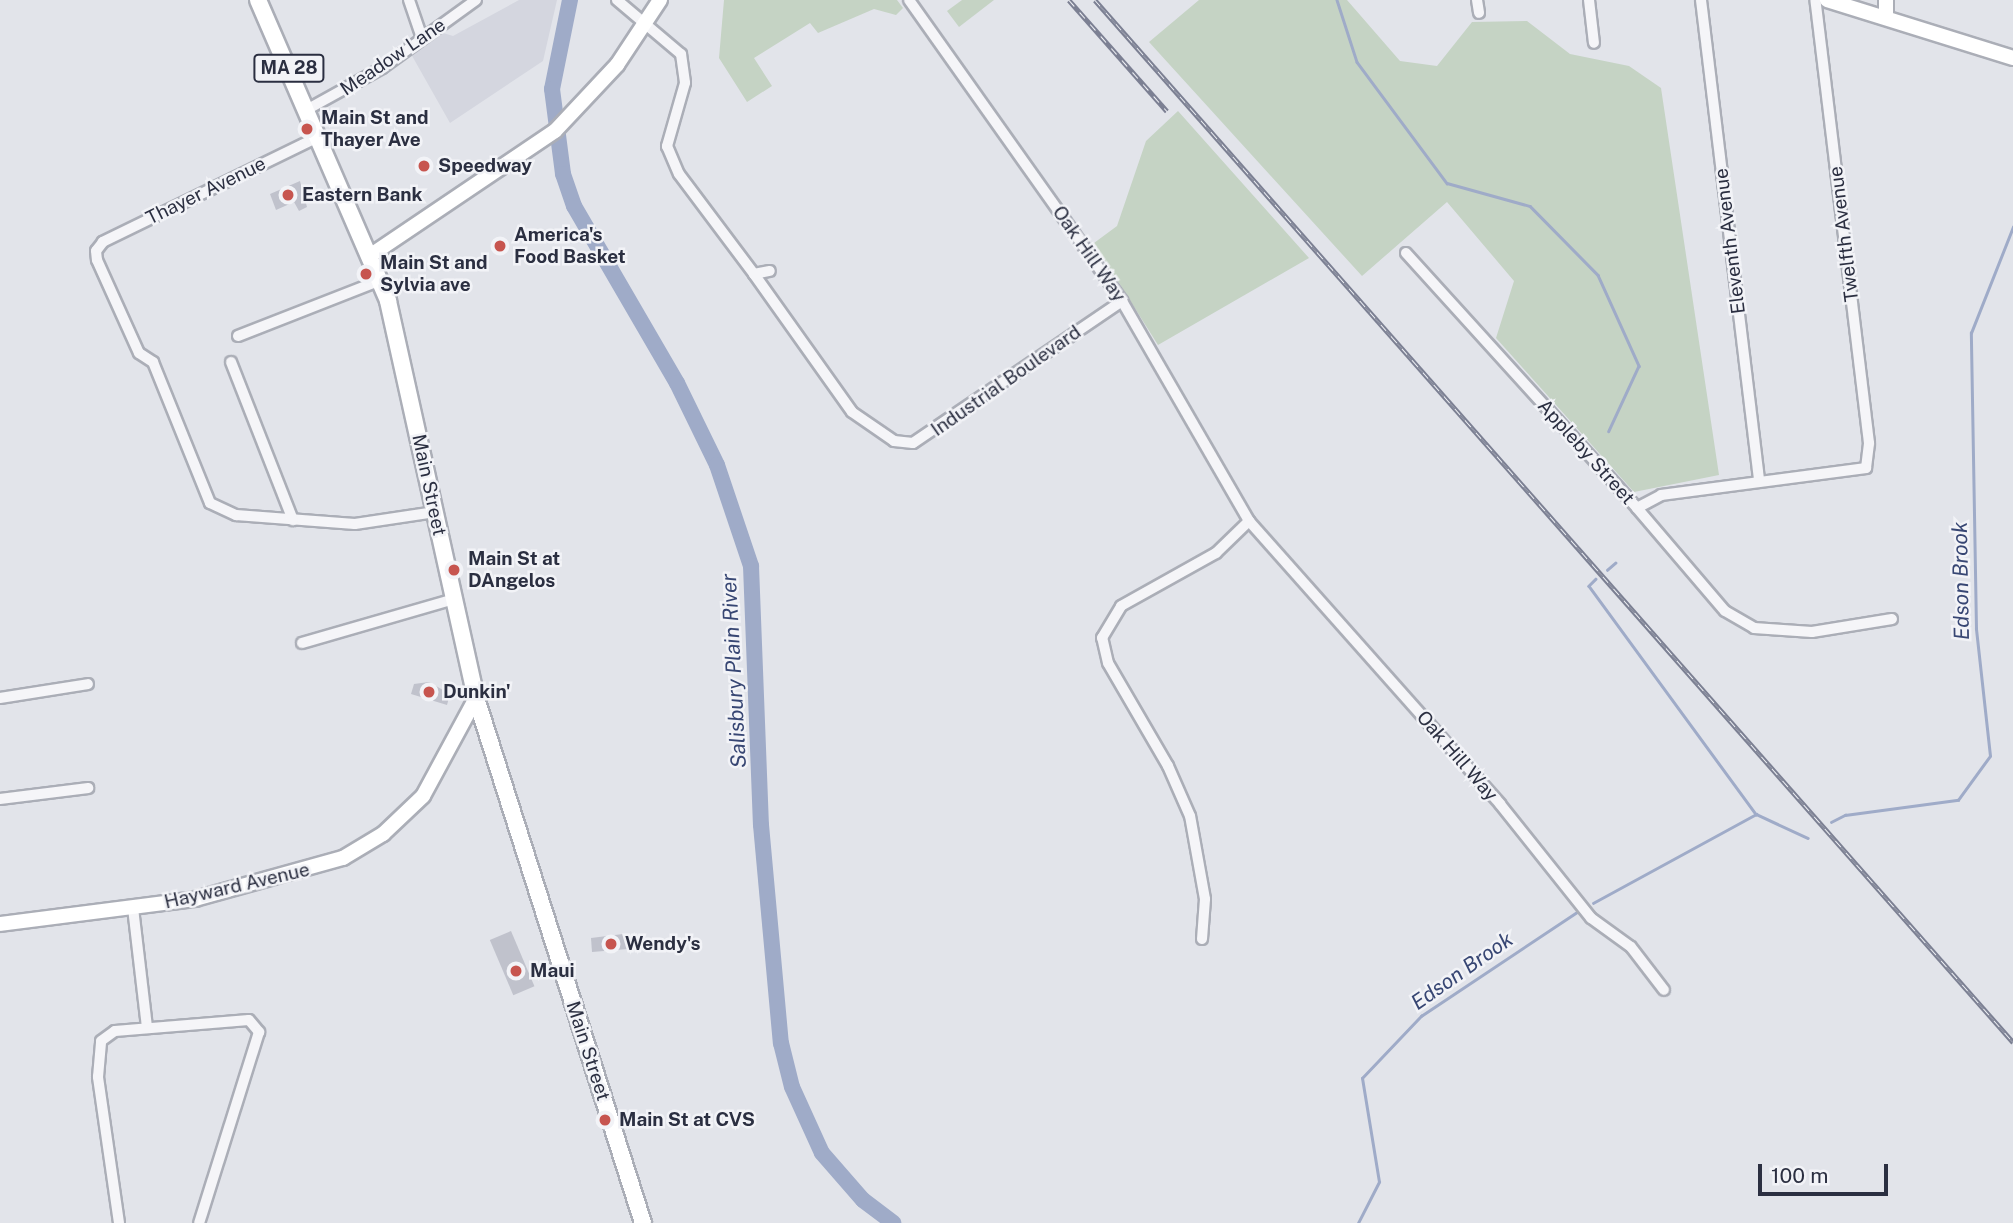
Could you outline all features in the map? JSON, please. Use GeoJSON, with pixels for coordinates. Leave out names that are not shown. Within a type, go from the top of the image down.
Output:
{"type":"FeatureCollection","features":[{"type":"Feature","properties":{"kind":"main road","name":"Main Street"},"geometry":{"type":"LineString","coordinates":[[258,0],[320,136],[381,281],[483,724],[643,1223]]}},
{"type":"Feature","properties":{"kind":"main road"},"geometry":{"type":"LineString","coordinates":[[371,255],[536,146],[575,114],[660,0]]}},
{"type":"Feature","properties":{"kind":"main road"},"geometry":{"type":"LineString","coordinates":[[1827,0],[1886,16],[2013,58]]}},
{"type":"Feature","properties":{"kind":"main road"},"geometry":{"type":"LineString","coordinates":[[1886,0],[1886,16]]}},
{"type":"Feature","properties":{"kind":"main road","name":"Hayward Avenue"},"geometry":{"type":"LineString","coordinates":[[0,924],[133,908],[248,888],[343,858],[410,811],[459,736],[476,698]]}},
{"type":"Feature","properties":{"kind":"main road"},"geometry":{"type":"LineString","coordinates":[[459,736],[483,724]]}},
{"type":"Feature","properties":{"kind":"street"},"geometry":{"type":"LineString","coordinates":[[409,0],[422,38]]}},
{"type":"Feature","properties":{"kind":"street","name":"Meadow Lane"},"geometry":{"type":"LineString","coordinates":[[308,109],[351,88],[476,0]]}},
{"type":"Feature","properties":{"kind":"street","name":"Industrial Boulevard"},"geometry":{"type":"LineString","coordinates":[[617,0],[644,24],[671,42],[685,67],[682,96],[669,128],[672,159],[852,412],[894,441],[913,443],[1122,300]]}},
{"type":"Feature","properties":{"kind":"street","name":"Oak Hill Way"},"geometry":{"type":"LineString","coordinates":[[909,0],[1122,300],[1249,521],[1500,804],[1591,918],[1632,947],[1664,990]]}},
{"type":"Feature","properties":{"kind":"street"},"geometry":{"type":"LineString","coordinates":[[1477,0],[1479,13]]}},
{"type":"Feature","properties":{"kind":"street"},"geometry":{"type":"LineString","coordinates":[[1588,0],[1594,43]]}},
{"type":"Feature","properties":{"kind":"street","name":"Eleventh Avenue"},"geometry":{"type":"LineString","coordinates":[[1701,0],[1759,482]]}},
{"type":"Feature","properties":{"kind":"street","name":"Twelfth Avenue"},"geometry":{"type":"LineString","coordinates":[[1815,0],[1869,443],[1866,468]]}},
{"type":"Feature","properties":{"kind":"street","name":"Thayer Avenue"},"geometry":{"type":"LineString","coordinates":[[293,520],[236,515],[210,503],[153,362],[139,353],[96,251],[110,238],[320,136]]}},
{"type":"Feature","properties":{"kind":"street","name":"Appleby Street"},"geometry":{"type":"LineString","coordinates":[[1406,253],[1637,508],[1661,495],[1866,468]]}},
{"type":"Feature","properties":{"kind":"street"},"geometry":{"type":"LineString","coordinates":[[754,274],[770,271]]}},
{"type":"Feature","properties":{"kind":"street"},"geometry":{"type":"LineString","coordinates":[[238,336],[381,281]]}},
{"type":"Feature","properties":{"kind":"street"},"geometry":{"type":"LineString","coordinates":[[231,362],[293,520],[355,524],[435,512]]}},
{"type":"Feature","properties":{"kind":"street"},"geometry":{"type":"LineString","coordinates":[[1637,508],[1725,611],[1754,628],[1812,632],[1892,619]]}},
{"type":"Feature","properties":{"kind":"street"},"geometry":{"type":"LineString","coordinates":[[1202,939],[1205,899],[1186,804],[1108,663],[1102,638],[1121,606],[1216,553],[1249,521]]}},
{"type":"Feature","properties":{"kind":"street"},"geometry":{"type":"LineString","coordinates":[[302,643],[454,599]]}},
{"type":"Feature","properties":{"kind":"street"},"geometry":{"type":"LineString","coordinates":[[0,698],[88,684]]}},
{"type":"Feature","properties":{"kind":"street"},"geometry":{"type":"LineString","coordinates":[[0,799],[88,788]]}},
{"type":"Feature","properties":{"kind":"street"},"geometry":{"type":"LineString","coordinates":[[133,908],[147,1027]]}},
{"type":"Feature","properties":{"kind":"street"},"geometry":{"type":"LineString","coordinates":[[119,1223],[97,1053],[107,1034],[147,1027],[240,1019],[257,1024],[259,1032],[199,1223]]}},
{"type":"Feature","properties":{"kind":"shaded area"},"geometry":{"type":"Polygon","coordinates":[[[519,0],[557,0],[543,61],[450,123],[411,54],[440,32],[453,36],[519,0]]]}},
{"type":"Feature","properties":{"kind":"green space"},"geometry":{"type":"Polygon","coordinates":[[[724,0],[897,0],[903,8],[896,15],[874,9],[818,33],[810,23],[754,58],[772,86],[747,102],[719,58],[724,0]]]}},
{"type":"Feature","properties":{"kind":"green space"},"geometry":{"type":"Polygon","coordinates":[[[962,0],[994,0],[959,27],[947,11],[962,0]]]}},
{"type":"Feature","properties":{"kind":"green space"},"geometry":{"type":"Polygon","coordinates":[[[1199,0],[1347,0],[1400,61],[1437,66],[1472,22],[1527,21],[1570,54],[1629,66],[1661,88],[1719,475],[1634,492],[1496,338],[1514,281],[1447,202],[1362,276],[1149,42],[1199,0]]]}},
{"type":"Feature","properties":{"kind":"green space"},"geometry":{"type":"Polygon","coordinates":[[[1178,111],[1309,258],[1158,345],[1094,243],[1117,226],[1146,141],[1178,111]]]}},
{"type":"Feature","properties":{"kind":"building","name":"Eastern Bank"},"geometry":{"type":"Polygon","coordinates":[[[300,181],[307,207],[299,211],[294,202],[276,210],[270,194],[300,181]]]}},
{"type":"Feature","properties":{"kind":"building","name":"Dunkin'"},"geometry":{"type":"Polygon","coordinates":[[[429,682],[450,694],[447,705],[411,694],[414,684],[429,682]]]}},
{"type":"Feature","properties":{"kind":"building","name":"Maui"},"geometry":{"type":"Polygon","coordinates":[[[511,931],[534,986],[513,995],[490,940],[511,931]]]}},
{"type":"Feature","properties":{"kind":"building","name":"Wendy's"},"geometry":{"type":"Polygon","coordinates":[[[623,934],[628,949],[592,952],[591,938],[623,934]]]}},
{"type":"Feature","properties":{"kind":"waterway","name":"Salisbury Plain River"},"geometry":{"type":"LineString","coordinates":[[570,0],[552,89],[563,174],[574,206],[677,383],[717,465],[751,566],[761,825],[781,1043],[792,1087],[822,1153],[863,1200],[893,1223]]}},
{"type":"Feature","properties":{"kind":"waterway"},"geometry":{"type":"LineString","coordinates":[[1337,0],[1357,62],[1447,183],[1530,206],[1598,275],[1639,366],[1609,431]]}},
{"type":"Feature","properties":{"kind":"waterway","name":"Edson Brook"},"geometry":{"type":"LineString","coordinates":[[1831,822],[1845,815],[1958,800],[1990,756],[1976,629],[1971,333],[2013,227]]}},
{"type":"Feature","properties":{"kind":"waterway"},"geometry":{"type":"LineString","coordinates":[[1607,570],[1615,563]]}},
{"type":"Feature","properties":{"kind":"waterway"},"geometry":{"type":"LineString","coordinates":[[1596,579],[1589,586],[1756,814]]}},
{"type":"Feature","properties":{"kind":"waterway","name":"Edson Brook"},"geometry":{"type":"LineString","coordinates":[[1593,903],[1756,814],[1808,838]]}},
{"type":"Feature","properties":{"kind":"waterway","name":"Edson Brook"},"geometry":{"type":"LineString","coordinates":[[1358,1223],[1379,1182],[1362,1078],[1421,1016],[1577,912]]}},
{"type":"Feature","properties":{"kind":"railway"},"geometry":{"type":"LineString","coordinates":[[1069,0],[1167,111]]}},
{"type":"Feature","properties":{"kind":"railway"},"geometry":{"type":"LineString","coordinates":[[1095,0],[2013,1042]]}},
{"type":"Feature","properties":{"kind":"place","name":"Main St and Thayer Ave"},"geometry":{"type":"Point","coordinates":[307,129]}},
{"type":"Feature","properties":{"kind":"place","name":"Speedway"},"geometry":{"type":"Point","coordinates":[424,166]}},
{"type":"Feature","properties":{"kind":"place","name":"Eastern Bank"},"geometry":{"type":"Point","coordinates":[288,195]}},
{"type":"Feature","properties":{"kind":"place","name":"America's Food Basket"},"geometry":{"type":"Point","coordinates":[500,246]}},
{"type":"Feature","properties":{"kind":"place","name":"Main St and Sylvia ave"},"geometry":{"type":"Point","coordinates":[366,274]}},
{"type":"Feature","properties":{"kind":"place","name":"Main St at DAngelos"},"geometry":{"type":"Point","coordinates":[454,570]}},
{"type":"Feature","properties":{"kind":"place","name":"Dunkin'"},"geometry":{"type":"Point","coordinates":[429,692]}},
{"type":"Feature","properties":{"kind":"place","name":"Wendy's"},"geometry":{"type":"Point","coordinates":[611,944]}},
{"type":"Feature","properties":{"kind":"place","name":"Maui"},"geometry":{"type":"Point","coordinates":[516,971]}},
{"type":"Feature","properties":{"kind":"place","name":"Main St at CVS"},"geometry":{"type":"Point","coordinates":[605,1120]}}]}
